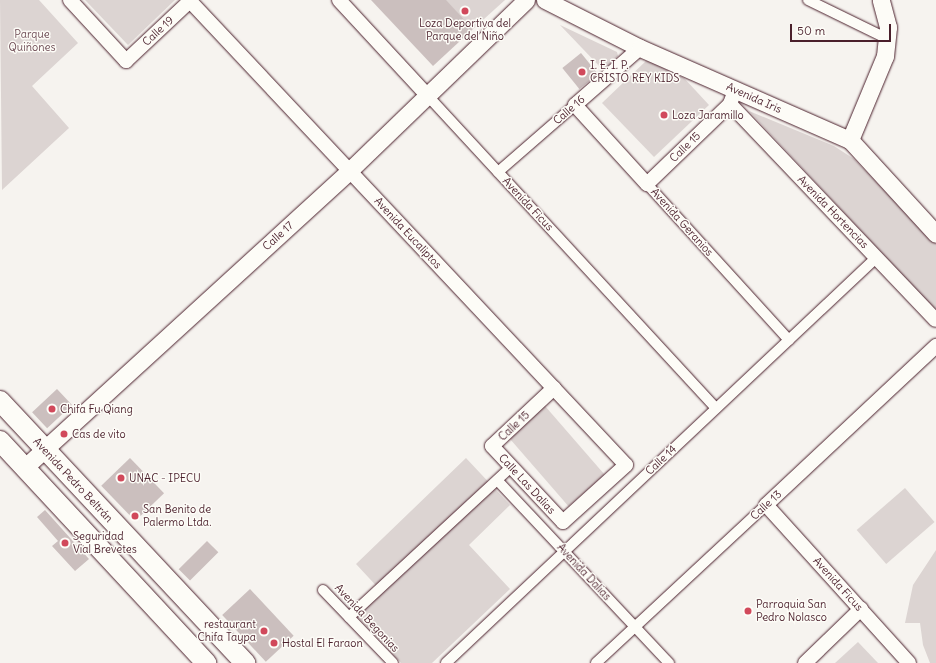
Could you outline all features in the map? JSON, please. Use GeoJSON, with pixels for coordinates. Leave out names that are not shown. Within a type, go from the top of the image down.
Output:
{"type":"FeatureCollection","features":[{"type":"Feature","properties":{"kind":"main road","name":"Avenida Pedro Beltrán"},"geometry":{"type":"LineString","coordinates":[[0,401],[244,663]]}},
{"type":"Feature","properties":{"kind":"main road"},"geometry":{"type":"LineString","coordinates":[[0,441],[206,663]]}},
{"type":"Feature","properties":{"kind":"street","name":"Calle 19"},"geometry":{"type":"LineString","coordinates":[[70,0],[126,61],[190,1]]}},
{"type":"Feature","properties":{"kind":"street","name":"Avenida Ficus"},"geometry":{"type":"LineString","coordinates":[[339,0],[716,408]]}},
{"type":"Feature","properties":{"kind":"street","name":"Calle 17"},"geometry":{"type":"LineString","coordinates":[[24,468],[349,171],[526,0]]}},
{"type":"Feature","properties":{"kind":"street","name":"Avenida Iris"},"geometry":{"type":"LineString","coordinates":[[545,0],[732,97],[850,140],[936,234]]}},
{"type":"Feature","properties":{"kind":"street"},"geometry":{"type":"LineString","coordinates":[[808,0],[888,39]]}},
{"type":"Feature","properties":{"kind":"street"},"geometry":{"type":"LineString","coordinates":[[850,140],[878,74],[888,39],[882,0]]}},
{"type":"Feature","properties":{"kind":"street","name":"Avenida Eucaliptos"},"geometry":{"type":"LineString","coordinates":[[190,1],[626,465],[564,522]]}},
{"type":"Feature","properties":{"kind":"street","name":"Calle 16"},"geometry":{"type":"LineString","coordinates":[[498,172],[640,48]]}},
{"type":"Feature","properties":{"kind":"street","name":"Calle 15"},"geometry":{"type":"LineString","coordinates":[[647,184],[732,97]]}},
{"type":"Feature","properties":{"kind":"street","name":"Avenida Hortencias"},"geometry":{"type":"LineString","coordinates":[[732,97],[876,258],[936,320]]}},
{"type":"Feature","properties":{"kind":"street","name":"Avenida Geranios"},"geometry":{"type":"LineString","coordinates":[[575,105],[789,340]]}},
{"type":"Feature","properties":{"kind":"street","name":"Calle 14"},"geometry":{"type":"LineString","coordinates":[[446,663],[876,258]]}},
{"type":"Feature","properties":{"kind":"street","name":"Calle 13"},"geometry":{"type":"LineString","coordinates":[[596,663],[936,346]]}},
{"type":"Feature","properties":{"kind":"street","name":"Calle 15"},"geometry":{"type":"LineString","coordinates":[[492,446],[554,388]]}},
{"type":"Feature","properties":{"kind":"street","name":"Calle Las Dalias"},"geometry":{"type":"LineString","coordinates":[[492,446],[564,522]]}},
{"type":"Feature","properties":{"kind":"street"},"geometry":{"type":"LineString","coordinates":[[349,617],[498,481],[511,467]]}},
{"type":"Feature","properties":{"kind":"street","name":"Avenida Dalias"},"geometry":{"type":"LineString","coordinates":[[498,481],[669,663]]}},
{"type":"Feature","properties":{"kind":"street","name":"Avenida Ficus"},"geometry":{"type":"LineString","coordinates":[[766,505],[909,663]]}},
{"type":"Feature","properties":{"kind":"street","name":"Avenida Begonias"},"geometry":{"type":"LineString","coordinates":[[323,590],[392,663]]}},
{"type":"Feature","properties":{"kind":"street"},"geometry":{"type":"LineString","coordinates":[[805,663],[861,610]]}},
{"type":"Feature","properties":{"kind":"green space","name":"Parque Quiñones"},"geometry":{"type":"Polygon","coordinates":[[[0,0],[39,0],[78,43],[32,86],[69,128],[2,190],[0,0]]]}},
{"type":"Feature","properties":{"kind":"green space"},"geometry":{"type":"Polygon","coordinates":[[[85,0],[175,0],[128,45],[85,0]]]}},
{"type":"Feature","properties":{"kind":"green space"},"geometry":{"type":"Polygon","coordinates":[[[445,0],[505,0],[473,29],[445,0]]]}},
{"type":"Feature","properties":{"kind":"green space"},"geometry":{"type":"Polygon","coordinates":[[[560,25],[617,52],[618,56],[603,70],[560,25]]]}},
{"type":"Feature","properties":{"kind":"green space"},"geometry":{"type":"Polygon","coordinates":[[[647,60],[684,78],[709,105],[654,157],[602,103],[647,60]]]}},
{"type":"Feature","properties":{"kind":"green space"},"geometry":{"type":"Polygon","coordinates":[[[749,111],[834,146],[854,159],[936,244],[936,311],[749,111]]]}},
{"type":"Feature","properties":{"kind":"green space"},"geometry":{"type":"Polygon","coordinates":[[[545,406],[605,475],[568,506],[509,437],[545,406]]]}},
{"type":"Feature","properties":{"kind":"green space"},"geometry":{"type":"Polygon","coordinates":[[[466,458],[510,505],[469,545],[510,589],[432,663],[401,663],[357,616],[382,592],[356,564],[466,458]]]}},
{"type":"Feature","properties":{"kind":"green space"},"geometry":{"type":"Polygon","coordinates":[[[905,488],[935,522],[886,564],[857,530],[905,488]]]}},
{"type":"Feature","properties":{"kind":"green space"},"geometry":{"type":"Polygon","coordinates":[[[936,550],[936,663],[930,663],[923,645],[920,623],[905,623],[913,585],[936,550]]]}},
{"type":"Feature","properties":{"kind":"green space"},"geometry":{"type":"Polygon","coordinates":[[[858,642],[878,663],[835,663],[858,642]]]}},
{"type":"Feature","properties":{"kind":"building"},"geometry":{"type":"Polygon","coordinates":[[[371,0],[446,0],[473,29],[433,66],[371,0]]]}},
{"type":"Feature","properties":{"kind":"building","name":"I. E. I. P. CRISTO REY KIDS"},"geometry":{"type":"Polygon","coordinates":[[[581,53],[598,74],[579,89],[562,68],[581,53]]]}},
{"type":"Feature","properties":{"kind":"building","name":"Chifa Fu Qiang"},"geometry":{"type":"Polygon","coordinates":[[[57,389],[72,405],[47,428],[32,412],[57,389]]]}},
{"type":"Feature","properties":{"kind":"building"},"geometry":{"type":"Polygon","coordinates":[[[130,458],[164,493],[135,521],[101,486],[130,458]]]}},
{"type":"Feature","properties":{"kind":"building","name":"Seguridad Vial Brevetes"},"geometry":{"type":"Polygon","coordinates":[[[45,510],[89,559],[75,571],[52,546],[58,541],[37,517],[45,510]]]}},
{"type":"Feature","properties":{"kind":"building"},"geometry":{"type":"Polygon","coordinates":[[[207,541],[218,552],[190,581],[179,569],[207,541]]]}},
{"type":"Feature","properties":{"kind":"building"},"geometry":{"type":"Polygon","coordinates":[[[250,589],[294,636],[266,662],[222,615],[250,589]]]}},
{"type":"Feature","properties":{"kind":"place","name":"Loza Deportiva del Parque del Niño"},"geometry":{"type":"Point","coordinates":[465,11]}},
{"type":"Feature","properties":{"kind":"place","name":"I. E. I. P. CRISTO REY KIDS"},"geometry":{"type":"Point","coordinates":[582,72]}},
{"type":"Feature","properties":{"kind":"place","name":"Loza Jaramillo"},"geometry":{"type":"Point","coordinates":[664,115]}},
{"type":"Feature","properties":{"kind":"place","name":"Chifa Fu Qiang"},"geometry":{"type":"Point","coordinates":[52,409]}},
{"type":"Feature","properties":{"kind":"place","name":"Cas de vito"},"geometry":{"type":"Point","coordinates":[64,434]}},
{"type":"Feature","properties":{"kind":"place","name":"UNAC - IPECU"},"geometry":{"type":"Point","coordinates":[121,478]}},
{"type":"Feature","properties":{"kind":"place","name":"San Benito de Palermo Ltda."},"geometry":{"type":"Point","coordinates":[135,516]}},
{"type":"Feature","properties":{"kind":"place","name":"Seguridad Vial Brevetes"},"geometry":{"type":"Point","coordinates":[65,543]}},
{"type":"Feature","properties":{"kind":"place","name":"Parroquia San Pedro Nolasco"},"geometry":{"type":"Point","coordinates":[748,611]}},
{"type":"Feature","properties":{"kind":"place","name":"restaurant Chifa Taypa"},"geometry":{"type":"Point","coordinates":[264,631]}},
{"type":"Feature","properties":{"kind":"place","name":"Hostal El Faraon"},"geometry":{"type":"Point","coordinates":[274,643]}}]}
